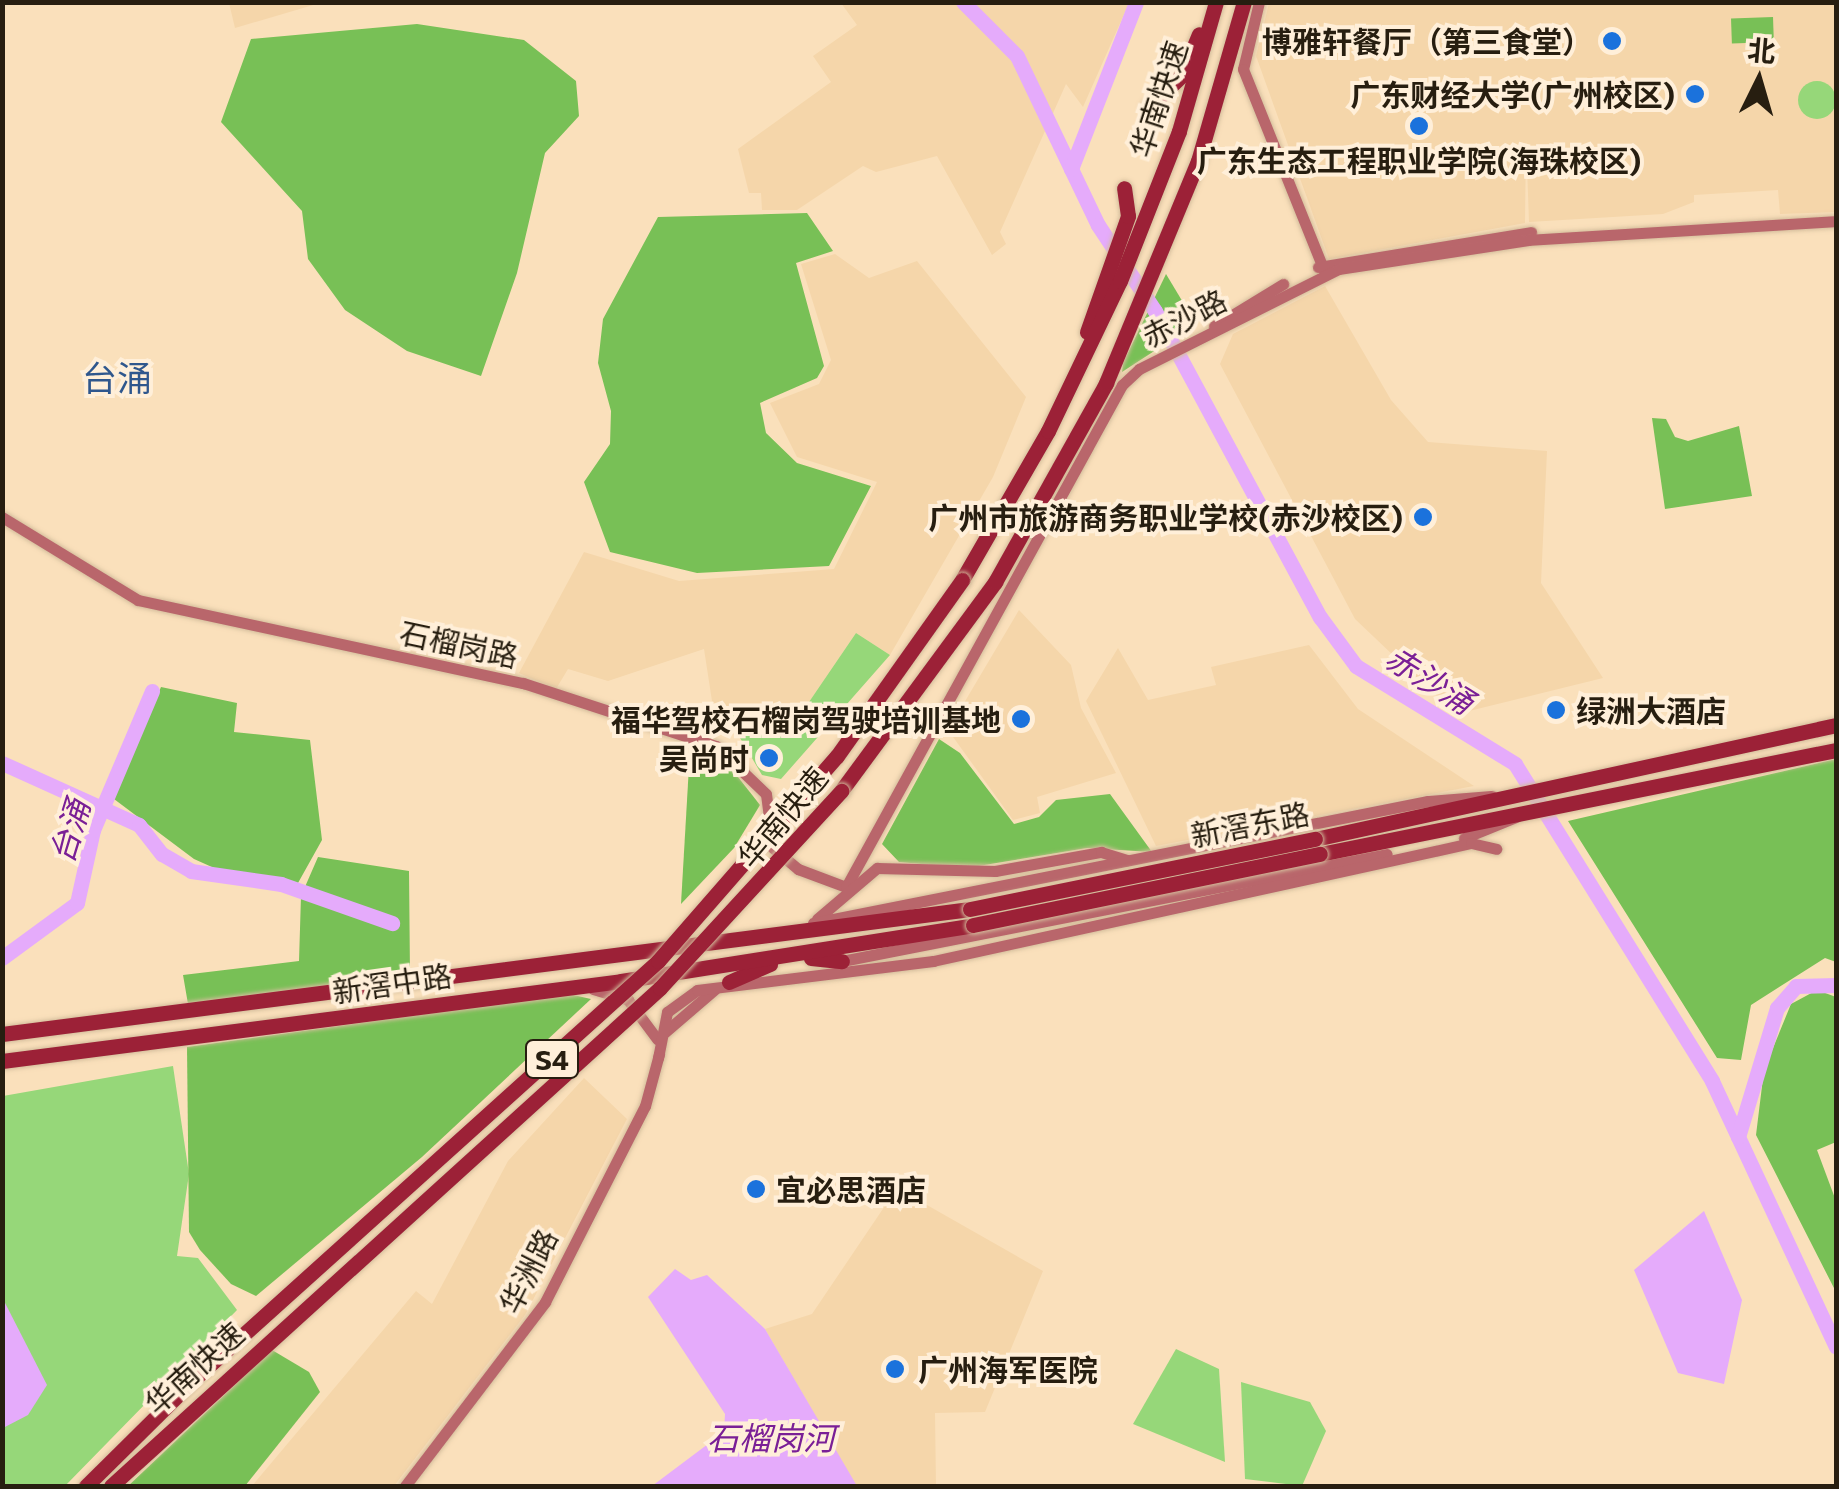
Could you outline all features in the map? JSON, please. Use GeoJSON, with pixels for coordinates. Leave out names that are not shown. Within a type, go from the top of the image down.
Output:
{"type":"FeatureCollection","features":[{"type":"Feature","properties":{"kind":"highway"},"geometry":{"type":"LineString","coordinates":[[1148,108],[1182,75],[1213,2]]}},
{"type":"Feature","properties":{"kind":"highway","name":"华南快速"},"geometry":{"type":"LineString","coordinates":[[86,1486],[193,1380],[658,962],[838,756],[962,580],[1068,393],[1112,280],[1133,249],[1179,131],[1213,2]]}},
{"type":"Feature","properties":{"kind":"highway","name":"华南快速"},"geometry":{"type":"LineString","coordinates":[[111,1486],[660,988],[841,791],[995,582],[1139,311],[1203,147],[1244,2]]}},
{"type":"Feature","properties":{"kind":"highway"},"geometry":{"type":"LineString","coordinates":[[1112,280],[1122,235],[1124,188]]}},
{"type":"Feature","properties":{"kind":"highway","name":"新滘东路"},"geometry":{"type":"LineString","coordinates":[[788,956],[1317,846],[1560,784],[1836,725]]}},
{"type":"Feature","properties":{"kind":"highway","name":"新滘东路"},"geometry":{"type":"LineString","coordinates":[[1317,846],[1519,816],[1836,750]]}},
{"type":"Feature","properties":{"kind":"highway","name":"新滘东路"},"geometry":{"type":"LineString","coordinates":[[670,952],[972,917]]}},
{"type":"Feature","properties":{"kind":"highway","name":"新滘中路"},"geometry":{"type":"LineString","coordinates":[[2,1034],[670,952]]}},
{"type":"Feature","properties":{"kind":"highway"},"geometry":{"type":"LineString","coordinates":[[722,985],[788,956],[842,961]]}},
{"type":"Feature","properties":{"kind":"highway","name":"新滘中路"},"geometry":{"type":"LineString","coordinates":[[2,1060],[788,956]]}},
{"type":"Feature","properties":{"kind":"main road"},"geometry":{"type":"LineString","coordinates":[[1259,2],[1243,70],[1323,270]]}},
{"type":"Feature","properties":{"kind":"main road","name":"赤沙路"},"geometry":{"type":"LineString","coordinates":[[846,888],[878,836],[1122,385],[1168,352],[1323,270],[1509,234],[1836,221]]}},
{"type":"Feature","properties":{"kind":"main road","name":"石榴岗路"},"geometry":{"type":"LineString","coordinates":[[2,516],[89,576],[138,600],[493,675],[716,746],[766,794],[773,848],[798,869],[846,888]]}},
{"type":"Feature","properties":{"kind":"main road"},"geometry":{"type":"LineString","coordinates":[[737,944],[880,908],[1428,800],[1506,797]]}},
{"type":"Feature","properties":{"kind":"main road"},"geometry":{"type":"LineString","coordinates":[[842,961],[1117,910],[1161,906],[1180,897],[1494,830],[1519,816]]}},
{"type":"Feature","properties":{"kind":"main road"},"geometry":{"type":"LineString","coordinates":[[722,985],[934,961],[1161,906],[1472,843],[1496,849],[1494,830]]}},
{"type":"Feature","properties":{"kind":"main road"},"geometry":{"type":"LineString","coordinates":[[878,836],[879,854],[894,866]]}},
{"type":"Feature","properties":{"kind":"main road"},"geometry":{"type":"LineString","coordinates":[[809,924],[834,908],[846,888],[868,870],[894,866],[995,871],[1101,852],[1129,861],[1161,906]]}},
{"type":"Feature","properties":{"kind":"main road"},"geometry":{"type":"LineString","coordinates":[[1164,854],[1151,878],[1180,897]]}},
{"type":"Feature","properties":{"kind":"main road"},"geometry":{"type":"LineString","coordinates":[[1097,867],[1128,876],[1130,890],[1117,910]]}},
{"type":"Feature","properties":{"kind":"main road"},"geometry":{"type":"LineString","coordinates":[[846,888],[855,906],[880,908]]}},
{"type":"Feature","properties":{"kind":"main road","name":"华洲路"},"geometry":{"type":"LineString","coordinates":[[405,1486],[545,1302],[645,1106],[673,1020],[722,985]]}},
{"type":"Feature","properties":{"kind":"main road"},"geometry":{"type":"LineString","coordinates":[[558,989],[628,1000],[653,1028],[658,1058]]}},
{"type":"Feature","properties":{"kind":"shaded area"},"geometry":{"type":"Polygon","coordinates":[[[229,2],[320,3],[235,28],[229,2]]]}},
{"type":"Feature","properties":{"kind":"shaded area"},"geometry":{"type":"Polygon","coordinates":[[[841,3],[1129,3],[1083,107],[1066,84],[1000,232],[1006,244],[992,255],[937,156],[876,172],[863,166],[797,210],[762,210],[761,193],[749,193],[738,149],[831,82],[813,56],[857,25],[841,3]]]}},
{"type":"Feature","properties":{"kind":"shaded area"},"geometry":{"type":"Polygon","coordinates":[[[1269,3],[1836,3],[1836,212],[1780,214],[1778,190],[1694,195],[1694,202],[1663,214],[1529,222],[1526,139],[1525,223],[1329,259],[1256,56],[1269,3]]]}},
{"type":"Feature","properties":{"kind":"shaded area"},"geometry":{"type":"Polygon","coordinates":[[[835,254],[869,278],[917,261],[1026,397],[993,477],[890,655],[856,633],[809,702],[724,711],[712,701],[704,649],[608,681],[568,669],[556,689],[519,673],[584,552],[679,581],[834,569],[877,482],[797,457],[770,403],[819,384],[831,360],[801,264],[835,254]]]}},
{"type":"Feature","properties":{"kind":"shaded area","name":"广州市旅游商务职业学校(赤沙校区)"},"geometry":{"type":"Polygon","coordinates":[[[1325,286],[1391,400],[1428,442],[1547,451],[1541,583],[1603,678],[1465,712],[1434,694],[1355,619],[1220,364],[1233,334],[1325,286]]]}},
{"type":"Feature","properties":{"kind":"shaded area","name":"福华驾校石榴岗驾驶培训基地"},"geometry":{"type":"Polygon","coordinates":[[[1019,610],[1071,665],[1081,708],[1116,773],[1037,797],[1040,813],[1013,820],[948,730],[1019,610]]]}},
{"type":"Feature","properties":{"kind":"shaded area"},"geometry":{"type":"Polygon","coordinates":[[[1309,645],[1358,709],[1474,786],[1156,846],[1086,701],[1118,648],[1148,700],[1216,685],[1211,667],[1309,645]]]}},
{"type":"Feature","properties":{"kind":"shaded area"},"geometry":{"type":"Polygon","coordinates":[[[584,1078],[627,1119],[525,1315],[394,1486],[252,1486],[416,1291],[432,1304],[508,1161],[584,1078]]]}},
{"type":"Feature","properties":{"kind":"shaded area","name":"广州海军医院"},"geometry":{"type":"Polygon","coordinates":[[[897,1188],[1043,1271],[985,1412],[935,1413],[936,1486],[856,1486],[765,1329],[812,1314],[897,1188]]]}},
{"type":"Feature","properties":{"kind":"green space"},"geometry":{"type":"Polygon","coordinates":[[[1773,17],[1774,42],[1732,43],[1731,18],[1773,17]]]}},
{"type":"Feature","properties":{"kind":"green space"},"geometry":{"type":"Polygon","coordinates":[[[417,24],[524,40],[576,81],[579,116],[545,153],[517,273],[481,376],[407,351],[345,310],[308,259],[302,211],[221,122],[251,39],[417,24]]]}},
{"type":"Feature","properties":{"kind":"green space"},"geometry":{"type":"Polygon","coordinates":[[[1817,81],[1830,87],[1836,100],[1830,113],[1817,119],[1804,113],[1798,100],[1804,87],[1817,81]]]}},
{"type":"Feature","properties":{"kind":"green space"},"geometry":{"type":"Polygon","coordinates":[[[807,213],[833,251],[796,263],[824,366],[817,378],[760,403],[766,433],[797,463],[871,486],[829,566],[697,573],[610,552],[584,482],[610,444],[611,411],[598,363],[603,319],[658,217],[807,213]]]}},
{"type":"Feature","properties":{"kind":"green space"},"geometry":{"type":"Polygon","coordinates":[[[1166,274],[1196,324],[1122,372],[1123,363],[1166,274]]]}},
{"type":"Feature","properties":{"kind":"green space"},"geometry":{"type":"Polygon","coordinates":[[[1652,418],[1666,419],[1675,437],[1688,441],[1739,426],[1752,496],[1665,509],[1652,418]]]}},
{"type":"Feature","properties":{"kind":"green space"},"geometry":{"type":"Polygon","coordinates":[[[856,633],[890,655],[781,779],[762,775],[724,711],[809,702],[856,633]]]}},
{"type":"Feature","properties":{"kind":"green space"},"geometry":{"type":"Polygon","coordinates":[[[161,687],[237,703],[234,732],[310,740],[322,840],[298,883],[232,876],[194,859],[114,799],[161,687]]]}},
{"type":"Feature","properties":{"kind":"green space"},"geometry":{"type":"Polygon","coordinates":[[[939,739],[960,753],[1014,824],[1039,817],[1056,800],[1110,794],[1152,852],[1087,848],[966,868],[899,862],[882,844],[939,739]]]}},
{"type":"Feature","properties":{"kind":"green space"},"geometry":{"type":"Polygon","coordinates":[[[690,749],[731,768],[760,805],[734,848],[681,904],[690,749]]]}},
{"type":"Feature","properties":{"kind":"green space"},"geometry":{"type":"Polygon","coordinates":[[[1836,759],[1836,962],[1825,958],[1751,1005],[1741,1060],[1717,1058],[1568,821],[1836,759]]]}},
{"type":"Feature","properties":{"kind":"green space"},"geometry":{"type":"Polygon","coordinates":[[[318,857],[409,871],[410,975],[188,1004],[183,975],[299,961],[301,896],[318,857]]]}},
{"type":"Feature","properties":{"kind":"green space"},"geometry":{"type":"Polygon","coordinates":[[[1817,990],[1836,997],[1836,1142],[1817,1150],[1836,1201],[1836,1292],[1756,1135],[1764,1070],[1791,1004],[1817,990]]]}},
{"type":"Feature","properties":{"kind":"green space"},"geometry":{"type":"Polygon","coordinates":[[[569,994],[591,999],[422,1157],[256,1296],[231,1284],[200,1250],[189,1232],[187,1047],[569,994]]]}},
{"type":"Feature","properties":{"kind":"green space"},"geometry":{"type":"Polygon","coordinates":[[[173,1066],[189,1174],[177,1256],[198,1258],[237,1310],[65,1486],[3,1486],[3,1096],[173,1066]]]}},
{"type":"Feature","properties":{"kind":"green space"},"geometry":{"type":"Polygon","coordinates":[[[1176,1349],[1219,1369],[1225,1462],[1133,1424],[1176,1349]]]}},
{"type":"Feature","properties":{"kind":"green space"},"geometry":{"type":"Polygon","coordinates":[[[272,1350],[309,1372],[320,1392],[245,1486],[128,1486],[272,1350]]]}},
{"type":"Feature","properties":{"kind":"green space"},"geometry":{"type":"Polygon","coordinates":[[[1241,1382],[1310,1402],[1326,1431],[1302,1486],[1245,1479],[1241,1382]]]}},
{"type":"Feature","properties":{"kind":"water"},"geometry":{"type":"Polygon","coordinates":[[[1704,1211],[1742,1300],[1724,1384],[1678,1373],[1634,1270],[1704,1211]]]}},
{"type":"Feature","properties":{"kind":"water","name":"石榴岗河"},"geometry":{"type":"Polygon","coordinates":[[[675,1269],[691,1280],[707,1275],[765,1329],[857,1486],[652,1486],[724,1432],[725,1414],[648,1297],[675,1269]]]}},
{"type":"Feature","properties":{"kind":"water"},"geometry":{"type":"Polygon","coordinates":[[[3,1299],[47,1385],[28,1415],[3,1428],[3,1299]]]}},
{"type":"Feature","properties":{"kind":"waterway","name":"赤沙涌"},"geometry":{"type":"LineString","coordinates":[[963,2],[1017,56],[1098,225],[1155,311],[1320,617],[1356,666],[1515,764],[1712,1081],[1836,1347]]}},
{"type":"Feature","properties":{"kind":"waterway"},"geometry":{"type":"LineString","coordinates":[[1071,169],[1136,2]]}},
{"type":"Feature","properties":{"kind":"waterway","name":"台涌"},"geometry":{"type":"LineString","coordinates":[[2,958],[77,903],[93,830],[152,691]]}},
{"type":"Feature","properties":{"kind":"waterway"},"geometry":{"type":"LineString","coordinates":[[2,763],[139,825],[162,854],[191,871],[281,884],[392,923]]}},
{"type":"Feature","properties":{"kind":"waterway"},"geometry":{"type":"LineString","coordinates":[[1738,1137],[1777,1008],[1796,986],[1836,985]]}},
{"type":"Feature","properties":{"kind":"place","name":"博雅轩餐厅（第三食堂）"},"geometry":{"type":"Point","coordinates":[1612,41]}},
{"type":"Feature","properties":{"kind":"place","name":"广东财经大学(广州校区)"},"geometry":{"type":"Point","coordinates":[1695,94]}},
{"type":"Feature","properties":{"kind":"place","name":"广东生态工程职业学院(海珠校区)"},"geometry":{"type":"Point","coordinates":[1419,126]}},
{"type":"Feature","properties":{"kind":"place","name":"广州市旅游商务职业学校(赤沙校区)"},"geometry":{"type":"Point","coordinates":[1423,517]}},
{"type":"Feature","properties":{"kind":"place","name":"绿洲大酒店"},"geometry":{"type":"Point","coordinates":[1556,710]}},
{"type":"Feature","properties":{"kind":"place","name":"福华驾校石榴岗驾驶培训基地"},"geometry":{"type":"Point","coordinates":[1021,719]}},
{"type":"Feature","properties":{"kind":"place","name":"吴尚时"},"geometry":{"type":"Point","coordinates":[769,758]}},
{"type":"Feature","properties":{"kind":"place","name":"宜必思酒店"},"geometry":{"type":"Point","coordinates":[756,1189]}},
{"type":"Feature","properties":{"kind":"place","name":"广州海军医院"},"geometry":{"type":"Point","coordinates":[895,1369]}},
{"type":"Feature","properties":{"kind":"district","name":"台涌"},"geometry":{"type":"Point","coordinates":[117,377]}}]}
